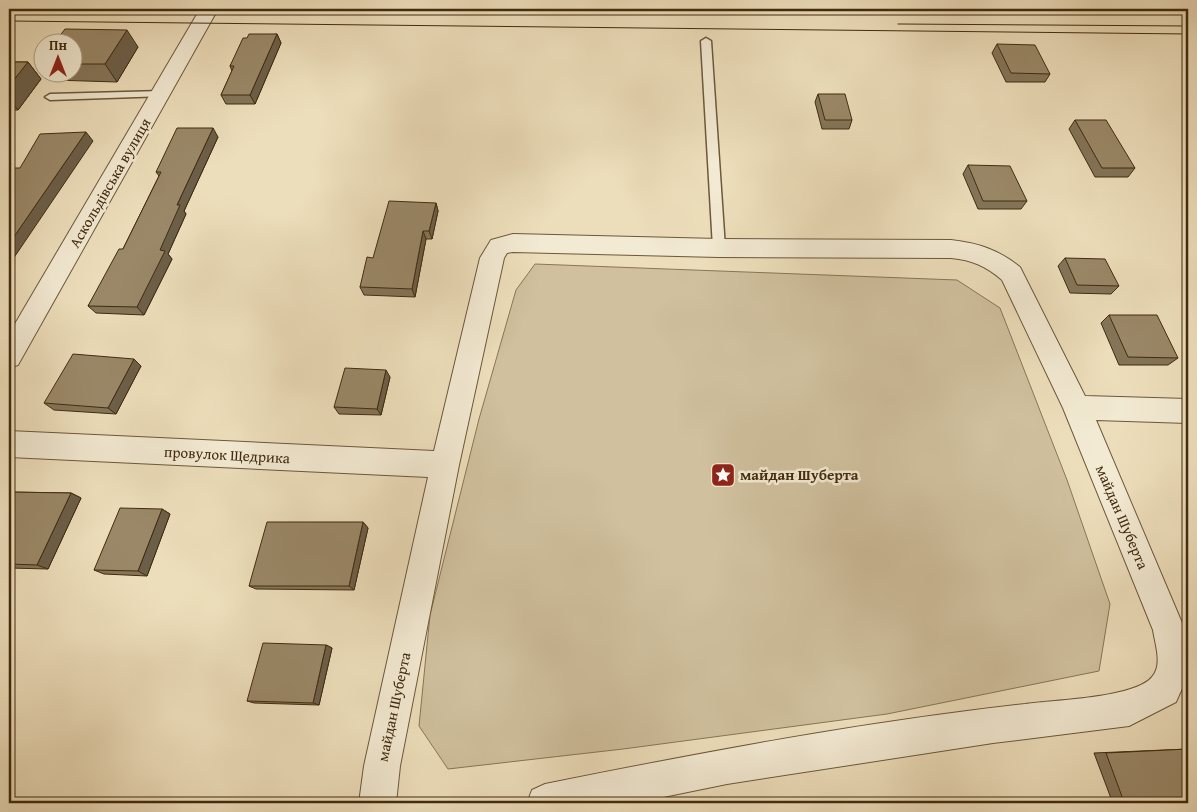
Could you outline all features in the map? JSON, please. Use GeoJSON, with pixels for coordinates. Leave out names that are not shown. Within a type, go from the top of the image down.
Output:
{"type":"FeatureCollection","features":[{"type":"Feature","properties":{"kind":"main road"},"geometry":{"type":"LineString","coordinates":[[1138,9],[1188,9]]}},
{"type":"Feature","properties":{"kind":"street","name":"Аскольдівська вулиця"},"geometry":{"type":"LineString","coordinates":[[9,357],[162,94],[209,9]]}},
{"type":"Feature","properties":{"kind":"street","name":"майдан Шуберта"},"geometry":{"type":"LineString","coordinates":[[377,803],[382,766],[445,465],[492,258],[499,246],[513,243],[719,248],[952,249],[972,250],[995,260],[1011,274],[1076,408],[1169,630],[1174,666],[1164,690],[1129,709],[993,725],[727,766],[545,803]]}},
{"type":"Feature","properties":{"kind":"street"},"geometry":{"type":"LineString","coordinates":[[1076,408],[1188,411]]}},
{"type":"Feature","properties":{"kind":"street","name":"провулок Щедрика"},"geometry":{"type":"LineString","coordinates":[[9,444],[445,465]]}},
{"type":"Feature","properties":{"kind":"lane"},"geometry":{"type":"LineString","coordinates":[[706,41],[719,248]]}},
{"type":"Feature","properties":{"kind":"lane"},"geometry":{"type":"LineString","coordinates":[[50,97],[162,94]]}},
{"type":"Feature","properties":{"kind":"shaded area"},"geometry":{"type":"Polygon","coordinates":[[[535,264],[957,280],[1000,308],[1067,480],[1110,604],[1099,671],[887,714],[623,749],[448,769],[419,726],[430,615],[479,419],[516,290],[535,264]]]}},
{"type":"Feature","properties":{"kind":"building"},"geometry":{"type":"Polygon","coordinates":[[[65,29],[127,30],[105,64],[82,64],[82,32],[63,32],[65,29]]]}},
{"type":"Feature","properties":{"kind":"building"},"geometry":{"type":"Polygon","coordinates":[[[249,34],[277,34],[250,95],[221,95],[234,66],[230,66],[243,38],[247,38],[249,34]]]}},
{"type":"Feature","properties":{"kind":"building"},"geometry":{"type":"Polygon","coordinates":[[[997,44],[1035,45],[1050,74],[1011,73],[997,44]]]}},
{"type":"Feature","properties":{"kind":"building"},"geometry":{"type":"Polygon","coordinates":[[[9,62],[28,62],[9,86],[9,62]]]}},
{"type":"Feature","properties":{"kind":"building"},"geometry":{"type":"Polygon","coordinates":[[[818,94],[845,94],[852,120],[825,120],[818,94]]]}},
{"type":"Feature","properties":{"kind":"building"},"geometry":{"type":"Polygon","coordinates":[[[1075,120],[1106,120],[1135,168],[1102,168],[1075,120]]]}},
{"type":"Feature","properties":{"kind":"building"},"geometry":{"type":"Polygon","coordinates":[[[177,128],[213,128],[177,205],[180,205],[160,250],[165,251],[137,307],[88,306],[119,249],[123,249],[161,172],[156,172],[177,128]]]}},
{"type":"Feature","properties":{"kind":"building"},"geometry":{"type":"Polygon","coordinates":[[[86,132],[9,244],[9,168],[20,168],[40,134],[86,132]]]}},
{"type":"Feature","properties":{"kind":"building"},"geometry":{"type":"Polygon","coordinates":[[[968,165],[1010,166],[1027,201],[983,201],[968,165]]]}},
{"type":"Feature","properties":{"kind":"building"},"geometry":{"type":"Polygon","coordinates":[[[389,201],[436,203],[429,231],[423,231],[412,289],[360,287],[367,257],[373,258],[389,201]]]}},
{"type":"Feature","properties":{"kind":"building"},"geometry":{"type":"Polygon","coordinates":[[[1065,258],[1105,259],[1119,286],[1077,285],[1065,258]]]}},
{"type":"Feature","properties":{"kind":"building"},"geometry":{"type":"Polygon","coordinates":[[[1109,315],[1157,315],[1178,358],[1128,357],[1109,315]]]}},
{"type":"Feature","properties":{"kind":"building"},"geometry":{"type":"Polygon","coordinates":[[[73,354],[134,359],[108,408],[44,403],[73,354]]]}},
{"type":"Feature","properties":{"kind":"building"},"geometry":{"type":"Polygon","coordinates":[[[345,368],[386,370],[377,409],[334,407],[345,368]]]}},
{"type":"Feature","properties":{"kind":"building"},"geometry":{"type":"Polygon","coordinates":[[[9,492],[71,493],[37,565],[9,564],[9,492]]]}},
{"type":"Feature","properties":{"kind":"building"},"geometry":{"type":"Polygon","coordinates":[[[120,508],[162,509],[138,571],[94,570],[120,508]]]}},
{"type":"Feature","properties":{"kind":"building"},"geometry":{"type":"Polygon","coordinates":[[[267,522],[363,522],[349,586],[249,586],[267,522]]]}},
{"type":"Feature","properties":{"kind":"building"},"geometry":{"type":"Polygon","coordinates":[[[263,643],[326,645],[313,703],[247,701],[263,643]]]}},
{"type":"Feature","properties":{"kind":"building"},"geometry":{"type":"Polygon","coordinates":[[[1188,749],[1188,803],[1120,803],[1124,802],[1106,753],[1188,749]]]}},
{"type":"Feature","properties":{"kind":"tram line"},"geometry":{"type":"LineString","coordinates":[[9,21],[1188,34]]}},
{"type":"Feature","properties":{"kind":"tram line"},"geometry":{"type":"LineString","coordinates":[[898,24],[1188,26]]}},
{"type":"Feature","properties":{"kind":"place","name":"майдан Шуберта"},"geometry":{"type":"Point","coordinates":[723,475]}}]}
